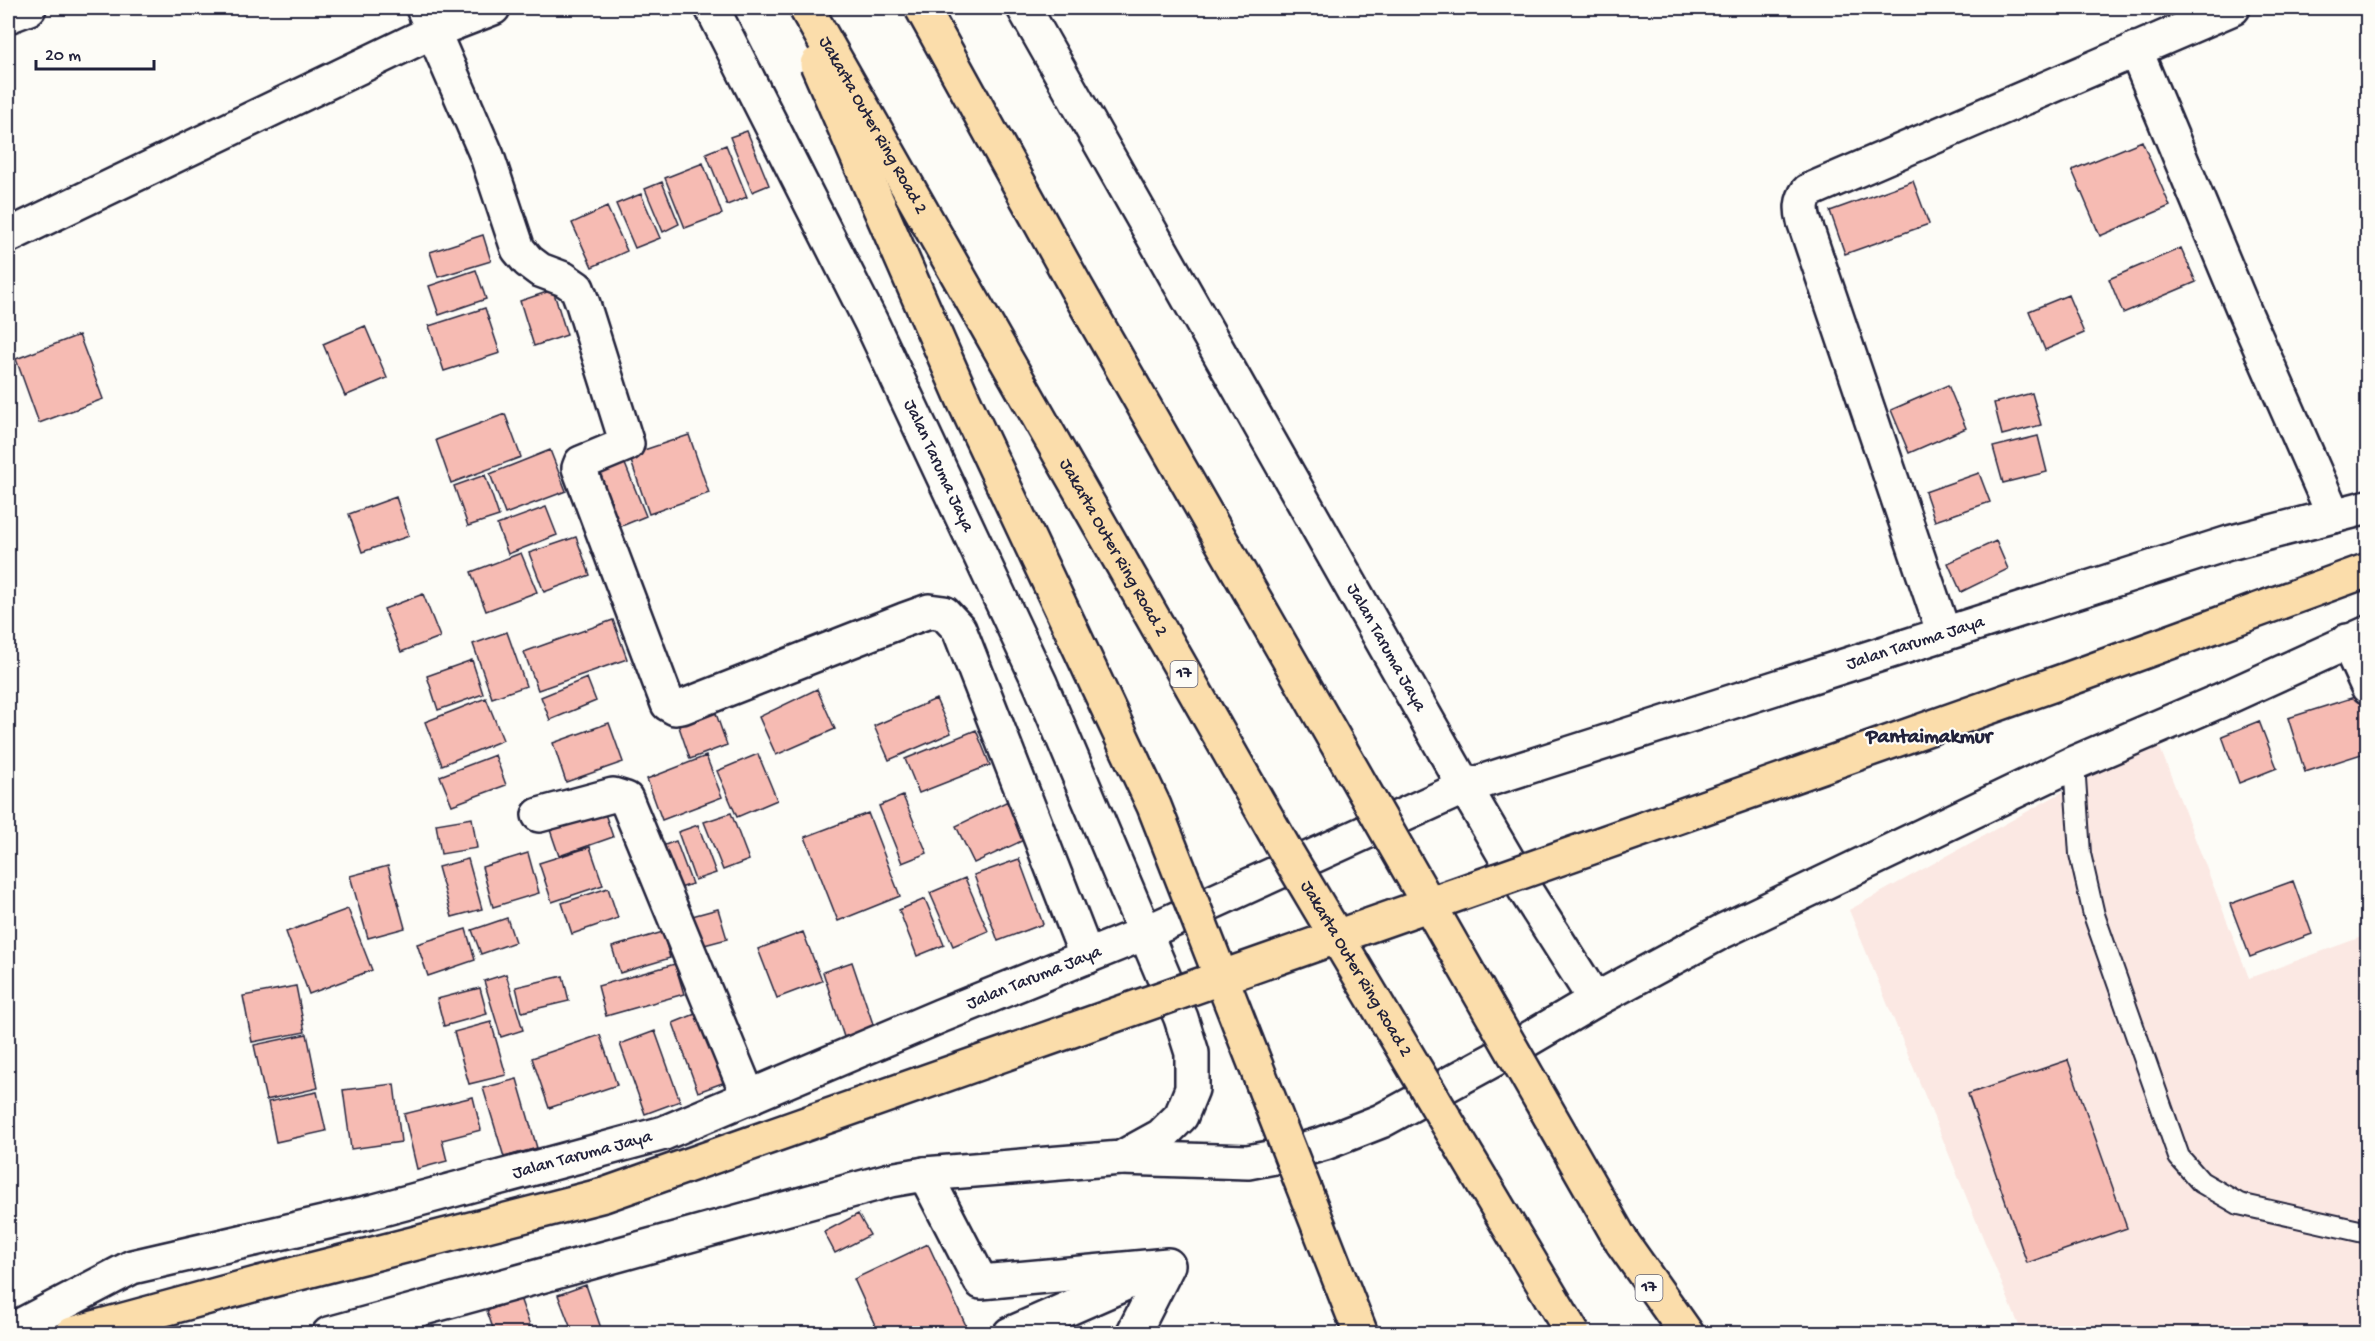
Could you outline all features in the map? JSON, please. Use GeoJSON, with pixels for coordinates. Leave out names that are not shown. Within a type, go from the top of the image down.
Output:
{"type":"FeatureCollection","features":[{"type":"Feature","properties":{"kind":"main road"},"geometry":{"type":"LineString","coordinates":[[792,8],[964,401],[1154,806],[1361,1334]]}},
{"type":"Feature","properties":{"kind":"main road","name":"Jakarta Outer Ring Road 2"},"geometry":{"type":"LineString","coordinates":[[806,8],[1285,850],[1573,1334]]}},
{"type":"Feature","properties":{"kind":"main road","name":"17"},"geometry":{"type":"LineString","coordinates":[[922,8],[1082,297],[1676,1334]]}},
{"type":"Feature","properties":{"kind":"main road"},"geometry":{"type":"LineString","coordinates":[[72,1334],[260,1283],[604,1195],[2066,680],[2367,570]]}},
{"type":"Feature","properties":{"kind":"main road"},"geometry":{"type":"LineString","coordinates":[[1622,1242],[1687,1334]]}},
{"type":"Feature","properties":{"kind":"street"},"geometry":{"type":"LineString","coordinates":[[8,16],[29,8]]}},
{"type":"Feature","properties":{"kind":"street"},"geometry":{"type":"LineString","coordinates":[[8,236],[428,19],[493,8]]}},
{"type":"Feature","properties":{"kind":"street","name":"Jalan Taruma Jaya"},"geometry":{"type":"LineString","coordinates":[[712,8],[871,322],[1025,651],[1181,1018],[1192,1053],[1192,1089],[1181,1116],[1161,1136],[1121,1158]]}},
{"type":"Feature","properties":{"kind":"street","name":"Jalan Taruma Jaya"},"geometry":{"type":"LineString","coordinates":[[1024,8],[1465,787],[1522,885],[1595,1000]]}},
{"type":"Feature","properties":{"kind":"street"},"geometry":{"type":"LineString","coordinates":[[1944,634],[1804,221],[1801,210],[1802,199],[1808,191],[2233,8]]}},
{"type":"Feature","properties":{"kind":"street"},"geometry":{"type":"LineString","coordinates":[[428,19],[487,156],[518,249],[540,270],[564,279],[577,288],[584,304],[627,444],[581,463],[579,468],[668,704],[675,708],[682,708],[903,620],[929,611],[944,613],[959,629],[1087,957]]}},
{"type":"Feature","properties":{"kind":"street"},"geometry":{"type":"LineString","coordinates":[[2135,49],[2224,263],[2334,516]]}},
{"type":"Feature","properties":{"kind":"street","name":"Jalan Taruma Jaya"},"geometry":{"type":"LineString","coordinates":[[8,1332],[132,1267],[375,1211],[664,1133],[940,1016],[1145,933],[1465,787],[2229,543],[2367,507]]}},
{"type":"Feature","properties":{"kind":"street"},"geometry":{"type":"LineString","coordinates":[[2357,637],[2367,687]]}},
{"type":"Feature","properties":{"kind":"street","name":"Jalan Taruma Jaya"},"geometry":{"type":"LineString","coordinates":[[329,1334],[890,1180],[925,1174],[1121,1158],[1248,1162],[1280,1156],[1325,1143],[1381,1121],[1493,1060],[1595,1000],[1723,931],[2074,763],[2219,701],[2357,637]]}},
{"type":"Feature","properties":{"kind":"street"},"geometry":{"type":"LineString","coordinates":[[539,815],[613,795],[626,799],[749,1098]]}},
{"type":"Feature","properties":{"kind":"street"},"geometry":{"type":"LineString","coordinates":[[925,1174],[981,1282],[1168,1264]]}},
{"type":"Feature","properties":{"kind":"street"},"geometry":{"type":"LineString","coordinates":[[1010,1334],[1168,1264]]}},
{"type":"Feature","properties":{"kind":"street"},"geometry":{"type":"LineString","coordinates":[[1133,1334],[1168,1264]]}},
{"type":"Feature","properties":{"kind":"lane"},"geometry":{"type":"LineString","coordinates":[[2074,763],[2080,854],[2094,915],[2179,1156],[2201,1182],[2239,1204],[2367,1233]]}},
{"type":"Feature","properties":{"kind":"shaded area"},"geometry":{"type":"Polygon","coordinates":[[[2157,740],[2249,978],[2367,935],[2367,1326],[2335,1334],[2022,1333],[1849,910],[2157,740]]]}},
{"type":"Feature","properties":{"kind":"building"},"geometry":{"type":"Polygon","coordinates":[[[747,131],[769,185],[752,192],[730,137],[747,131]]]}},
{"type":"Feature","properties":{"kind":"building"},"geometry":{"type":"Polygon","coordinates":[[[2142,141],[2170,206],[2100,236],[2072,170],[2142,141]]]}},
{"type":"Feature","properties":{"kind":"building"},"geometry":{"type":"Polygon","coordinates":[[[726,145],[747,197],[727,205],[706,153],[726,145]]]}},
{"type":"Feature","properties":{"kind":"building"},"geometry":{"type":"Polygon","coordinates":[[[703,163],[722,214],[685,228],[665,178],[703,163]]]}},
{"type":"Feature","properties":{"kind":"building"},"geometry":{"type":"Polygon","coordinates":[[[1913,181],[1929,224],[1845,254],[1830,211],[1913,181]]]}},
{"type":"Feature","properties":{"kind":"building"},"geometry":{"type":"Polygon","coordinates":[[[662,182],[679,224],[663,232],[645,189],[662,182]]]}},
{"type":"Feature","properties":{"kind":"building"},"geometry":{"type":"Polygon","coordinates":[[[641,194],[660,238],[635,248],[616,204],[641,194]]]}},
{"type":"Feature","properties":{"kind":"building"},"geometry":{"type":"Polygon","coordinates":[[[607,207],[627,251],[592,267],[572,223],[607,207]]]}},
{"type":"Feature","properties":{"kind":"building"},"geometry":{"type":"Polygon","coordinates":[[[483,235],[491,261],[438,277],[430,252],[483,235]]]}},
{"type":"Feature","properties":{"kind":"building"},"geometry":{"type":"Polygon","coordinates":[[[2181,248],[2196,282],[2123,313],[2109,279],[2181,248]]]}},
{"type":"Feature","properties":{"kind":"building"},"geometry":{"type":"Polygon","coordinates":[[[476,270],[486,299],[439,315],[429,286],[476,270]]]}},
{"type":"Feature","properties":{"kind":"building"},"geometry":{"type":"Polygon","coordinates":[[[553,290],[567,335],[534,346],[520,301],[553,290]]]}},
{"type":"Feature","properties":{"kind":"building"},"geometry":{"type":"Polygon","coordinates":[[[2068,295],[2084,333],[2045,350],[2029,311],[2068,295]]]}},
{"type":"Feature","properties":{"kind":"building"},"geometry":{"type":"Polygon","coordinates":[[[485,308],[500,353],[444,371],[429,326],[485,308]]]}},
{"type":"Feature","properties":{"kind":"building"},"geometry":{"type":"Polygon","coordinates":[[[365,326],[387,378],[345,396],[323,344],[365,326]]]}},
{"type":"Feature","properties":{"kind":"building"},"geometry":{"type":"Polygon","coordinates":[[[79,335],[103,399],[39,423],[16,359],[79,335]]]}},
{"type":"Feature","properties":{"kind":"building"},"geometry":{"type":"Polygon","coordinates":[[[1948,385],[1966,428],[1909,453],[1891,410],[1948,385]]]}},
{"type":"Feature","properties":{"kind":"building"},"geometry":{"type":"Polygon","coordinates":[[[2032,393],[2041,425],[2002,435],[1994,403],[2032,393]]]}},
{"type":"Feature","properties":{"kind":"building"},"geometry":{"type":"Polygon","coordinates":[[[505,414],[521,457],[451,483],[436,440],[505,414]]]}},
{"type":"Feature","properties":{"kind":"building"},"geometry":{"type":"Polygon","coordinates":[[[689,435],[709,493],[649,514],[629,455],[689,435]]]}},
{"type":"Feature","properties":{"kind":"building"},"geometry":{"type":"Polygon","coordinates":[[[2038,436],[2047,472],[2003,483],[1993,447],[2038,436]]]}},
{"type":"Feature","properties":{"kind":"building"},"geometry":{"type":"Polygon","coordinates":[[[550,450],[566,491],[505,514],[490,474],[550,450]]]}},
{"type":"Feature","properties":{"kind":"building"},"geometry":{"type":"Polygon","coordinates":[[[621,454],[646,516],[607,532],[582,469],[621,454]]]}},
{"type":"Feature","properties":{"kind":"building"},"geometry":{"type":"Polygon","coordinates":[[[1979,473],[1990,502],[1935,521],[1925,492],[1979,473]]]}},
{"type":"Feature","properties":{"kind":"building"},"geometry":{"type":"Polygon","coordinates":[[[485,475],[499,516],[468,526],[454,486],[485,475]]]}},
{"type":"Feature","properties":{"kind":"building"},"geometry":{"type":"Polygon","coordinates":[[[396,497],[409,536],[362,552],[349,514],[396,497]]]}},
{"type":"Feature","properties":{"kind":"building"},"geometry":{"type":"Polygon","coordinates":[[[546,507],[557,535],[508,554],[497,525],[546,507]]]}},
{"type":"Feature","properties":{"kind":"building"},"geometry":{"type":"Polygon","coordinates":[[[576,537],[590,575],[544,592],[529,553],[576,537]]]}},
{"type":"Feature","properties":{"kind":"building"},"geometry":{"type":"Polygon","coordinates":[[[1996,541],[2008,569],[1961,592],[1948,563],[1996,541]]]}},
{"type":"Feature","properties":{"kind":"building"},"geometry":{"type":"Polygon","coordinates":[[[521,553],[537,592],[486,611],[471,572],[521,553]]]}},
{"type":"Feature","properties":{"kind":"building"},"geometry":{"type":"Polygon","coordinates":[[[423,594],[440,637],[401,652],[384,609],[423,594]]]}},
{"type":"Feature","properties":{"kind":"building"},"geometry":{"type":"Polygon","coordinates":[[[613,620],[627,659],[538,690],[524,652],[613,620]]]}},
{"type":"Feature","properties":{"kind":"building"},"geometry":{"type":"Polygon","coordinates":[[[507,632],[526,686],[492,698],[473,644],[507,632]]]}},
{"type":"Feature","properties":{"kind":"building"},"geometry":{"type":"Polygon","coordinates":[[[472,660],[483,694],[438,710],[427,676],[472,660]]]}},
{"type":"Feature","properties":{"kind":"building"},"geometry":{"type":"Polygon","coordinates":[[[587,678],[596,701],[550,720],[541,697],[587,678]]]}},
{"type":"Feature","properties":{"kind":"building"},"geometry":{"type":"Polygon","coordinates":[[[817,689],[835,729],[776,755],[759,717],[817,689]]]}},
{"type":"Feature","properties":{"kind":"building"},"geometry":{"type":"Polygon","coordinates":[[[2361,695],[2368,715],[2368,752],[2305,772],[2288,718],[2361,695]]]}},
{"type":"Feature","properties":{"kind":"building"},"geometry":{"type":"Polygon","coordinates":[[[486,698],[503,740],[442,765],[425,722],[486,698]]]}},
{"type":"Feature","properties":{"kind":"building"},"geometry":{"type":"Polygon","coordinates":[[[936,699],[951,733],[889,760],[874,726],[936,699]]]}},
{"type":"Feature","properties":{"kind":"building"},"geometry":{"type":"Polygon","coordinates":[[[713,705],[727,745],[690,759],[676,718],[713,705]]]}},
{"type":"Feature","properties":{"kind":"building"},"geometry":{"type":"Polygon","coordinates":[[[2259,721],[2277,768],[2239,783],[2222,736],[2259,721]]]}},
{"type":"Feature","properties":{"kind":"building"},"geometry":{"type":"Polygon","coordinates":[[[609,723],[623,762],[566,782],[553,743],[609,723]]]}},
{"type":"Feature","properties":{"kind":"building"},"geometry":{"type":"Polygon","coordinates":[[[976,730],[990,765],[919,793],[905,759],[976,730]]]}},
{"type":"Feature","properties":{"kind":"building"},"geometry":{"type":"Polygon","coordinates":[[[758,754],[777,800],[737,817],[717,771],[758,754]]]}},
{"type":"Feature","properties":{"kind":"building"},"geometry":{"type":"Polygon","coordinates":[[[495,755],[506,785],[452,805],[440,776],[495,755]]]}},
{"type":"Feature","properties":{"kind":"building"},"geometry":{"type":"Polygon","coordinates":[[[706,756],[722,797],[662,820],[647,779],[706,756]]]}},
{"type":"Feature","properties":{"kind":"building"},"geometry":{"type":"Polygon","coordinates":[[[903,796],[927,853],[902,863],[879,806],[903,796]]]}},
{"type":"Feature","properties":{"kind":"building"},"geometry":{"type":"Polygon","coordinates":[[[1008,801],[1026,839],[974,863],[956,826],[1008,801]]]}},
{"type":"Feature","properties":{"kind":"building"},"geometry":{"type":"Polygon","coordinates":[[[601,802],[613,837],[559,856],[547,821],[601,802]]]}},
{"type":"Feature","properties":{"kind":"building"},"geometry":{"type":"Polygon","coordinates":[[[731,813],[749,860],[723,870],[704,822],[731,813]]]}},
{"type":"Feature","properties":{"kind":"building"},"geometry":{"type":"Polygon","coordinates":[[[868,813],[900,896],[838,921],[805,837],[868,813]]]}},
{"type":"Feature","properties":{"kind":"building"},"geometry":{"type":"Polygon","coordinates":[[[472,818],[477,848],[441,854],[436,824],[472,818]]]}},
{"type":"Feature","properties":{"kind":"building"},"geometry":{"type":"Polygon","coordinates":[[[698,825],[716,873],[695,880],[678,832],[698,825]]]}},
{"type":"Feature","properties":{"kind":"building"},"geometry":{"type":"Polygon","coordinates":[[[676,841],[692,884],[665,893],[651,850],[676,841]]]}},
{"type":"Feature","properties":{"kind":"building"},"geometry":{"type":"Polygon","coordinates":[[[590,847],[603,885],[552,902],[539,863],[590,847]]]}},
{"type":"Feature","properties":{"kind":"building"},"geometry":{"type":"Polygon","coordinates":[[[528,853],[539,893],[493,907],[482,867],[528,853]]]}},
{"type":"Feature","properties":{"kind":"building"},"geometry":{"type":"Polygon","coordinates":[[[468,859],[482,909],[452,917],[438,867],[468,859]]]}},
{"type":"Feature","properties":{"kind":"building"},"geometry":{"type":"Polygon","coordinates":[[[1019,859],[1043,924],[998,941],[974,875],[1019,859]]]}},
{"type":"Feature","properties":{"kind":"building"},"geometry":{"type":"Polygon","coordinates":[[[388,866],[405,928],[368,938],[350,876],[388,866]]]}},
{"type":"Feature","properties":{"kind":"building"},"geometry":{"type":"Polygon","coordinates":[[[965,878],[988,931],[953,946],[930,893],[965,878]]]}},
{"type":"Feature","properties":{"kind":"building"},"geometry":{"type":"Polygon","coordinates":[[[2293,881],[2312,934],[2250,957],[2230,904],[2293,881]]]}},
{"type":"Feature","properties":{"kind":"building"},"geometry":{"type":"Polygon","coordinates":[[[608,888],[618,918],[572,934],[562,903],[608,888]]]}},
{"type":"Feature","properties":{"kind":"building"},"geometry":{"type":"Polygon","coordinates":[[[925,899],[944,945],[917,956],[899,910],[925,899]]]}},
{"type":"Feature","properties":{"kind":"building"},"geometry":{"type":"Polygon","coordinates":[[[348,909],[372,970],[309,994],[286,932],[348,909]]]}},
{"type":"Feature","properties":{"kind":"building"},"geometry":{"type":"Polygon","coordinates":[[[718,909],[727,939],[689,949],[681,919],[718,909]]]}},
{"type":"Feature","properties":{"kind":"building"},"geometry":{"type":"Polygon","coordinates":[[[507,918],[515,942],[481,954],[472,930],[507,918]]]}},
{"type":"Feature","properties":{"kind":"building"},"geometry":{"type":"Polygon","coordinates":[[[466,929],[475,960],[428,976],[417,944],[466,929]]]}},
{"type":"Feature","properties":{"kind":"building"},"geometry":{"type":"Polygon","coordinates":[[[663,932],[670,958],[620,973],[612,947],[663,932]]]}},
{"type":"Feature","properties":{"kind":"building"},"geometry":{"type":"Polygon","coordinates":[[[803,932],[822,981],[777,998],[758,949],[803,932]]]}},
{"type":"Feature","properties":{"kind":"building"},"geometry":{"type":"Polygon","coordinates":[[[852,962],[874,1027],[844,1037],[823,972],[852,962]]]}},
{"type":"Feature","properties":{"kind":"building"},"geometry":{"type":"Polygon","coordinates":[[[675,964],[684,994],[606,1016],[598,986],[675,964]]]}},
{"type":"Feature","properties":{"kind":"building"},"geometry":{"type":"Polygon","coordinates":[[[506,974],[523,1030],[501,1037],[484,981],[506,974]]]}},
{"type":"Feature","properties":{"kind":"building"},"geometry":{"type":"Polygon","coordinates":[[[563,976],[569,1001],[522,1012],[516,987],[563,976]]]}},
{"type":"Feature","properties":{"kind":"building"},"geometry":{"type":"Polygon","coordinates":[[[296,986],[305,1032],[252,1042],[243,996],[296,986]]]}},
{"type":"Feature","properties":{"kind":"building"},"geometry":{"type":"Polygon","coordinates":[[[480,988],[487,1014],[444,1026],[437,999],[480,988]]]}},
{"type":"Feature","properties":{"kind":"building"},"geometry":{"type":"Polygon","coordinates":[[[710,1008],[736,1078],[698,1092],[673,1023],[710,1008]]]}},
{"type":"Feature","properties":{"kind":"building"},"geometry":{"type":"Polygon","coordinates":[[[491,1022],[506,1075],[469,1084],[454,1032],[491,1022]]]}},
{"type":"Feature","properties":{"kind":"building"},"geometry":{"type":"Polygon","coordinates":[[[655,1031],[680,1101],[645,1114],[620,1044],[655,1031]]]}},
{"type":"Feature","properties":{"kind":"building"},"geometry":{"type":"Polygon","coordinates":[[[307,1034],[318,1088],[266,1100],[254,1045],[307,1034]]]}},
{"type":"Feature","properties":{"kind":"building"},"geometry":{"type":"Polygon","coordinates":[[[600,1035],[617,1085],[549,1108],[532,1058],[600,1035]]]}},
{"type":"Feature","properties":{"kind":"building"},"geometry":{"type":"Polygon","coordinates":[[[2068,1060],[2127,1228],[2027,1263],[1968,1094],[2068,1060]]]}},
{"type":"Feature","properties":{"kind":"building"},"geometry":{"type":"Polygon","coordinates":[[[517,1079],[537,1148],[504,1157],[483,1088],[517,1079]]]}},
{"type":"Feature","properties":{"kind":"building"},"geometry":{"type":"Polygon","coordinates":[[[394,1084],[401,1142],[351,1149],[343,1090],[394,1084]]]}},
{"type":"Feature","properties":{"kind":"building"},"geometry":{"type":"Polygon","coordinates":[[[317,1092],[326,1131],[276,1142],[268,1102],[317,1092]]]}},
{"type":"Feature","properties":{"kind":"building"},"geometry":{"type":"Polygon","coordinates":[[[473,1097],[481,1130],[442,1140],[447,1161],[417,1169],[404,1114],[473,1097]]]}},
{"type":"Feature","properties":{"kind":"building"},"geometry":{"type":"Polygon","coordinates":[[[858,1214],[870,1235],[835,1253],[824,1232],[858,1214]]]}},
{"type":"Feature","properties":{"kind":"building"},"geometry":{"type":"Polygon","coordinates":[[[928,1244],[969,1332],[879,1334],[854,1279],[928,1244]]]}},
{"type":"Feature","properties":{"kind":"building"},"geometry":{"type":"Polygon","coordinates":[[[586,1285],[603,1334],[573,1334],[558,1295],[586,1285]]]}},
{"type":"Feature","properties":{"kind":"building"},"geometry":{"type":"Polygon","coordinates":[[[520,1298],[533,1334],[495,1334],[487,1311],[520,1298]]]}},
{"type":"Feature","properties":{"kind":"district","name":"Pantaimakmur"},"geometry":{"type":"Point","coordinates":[1929,738]}}]}
